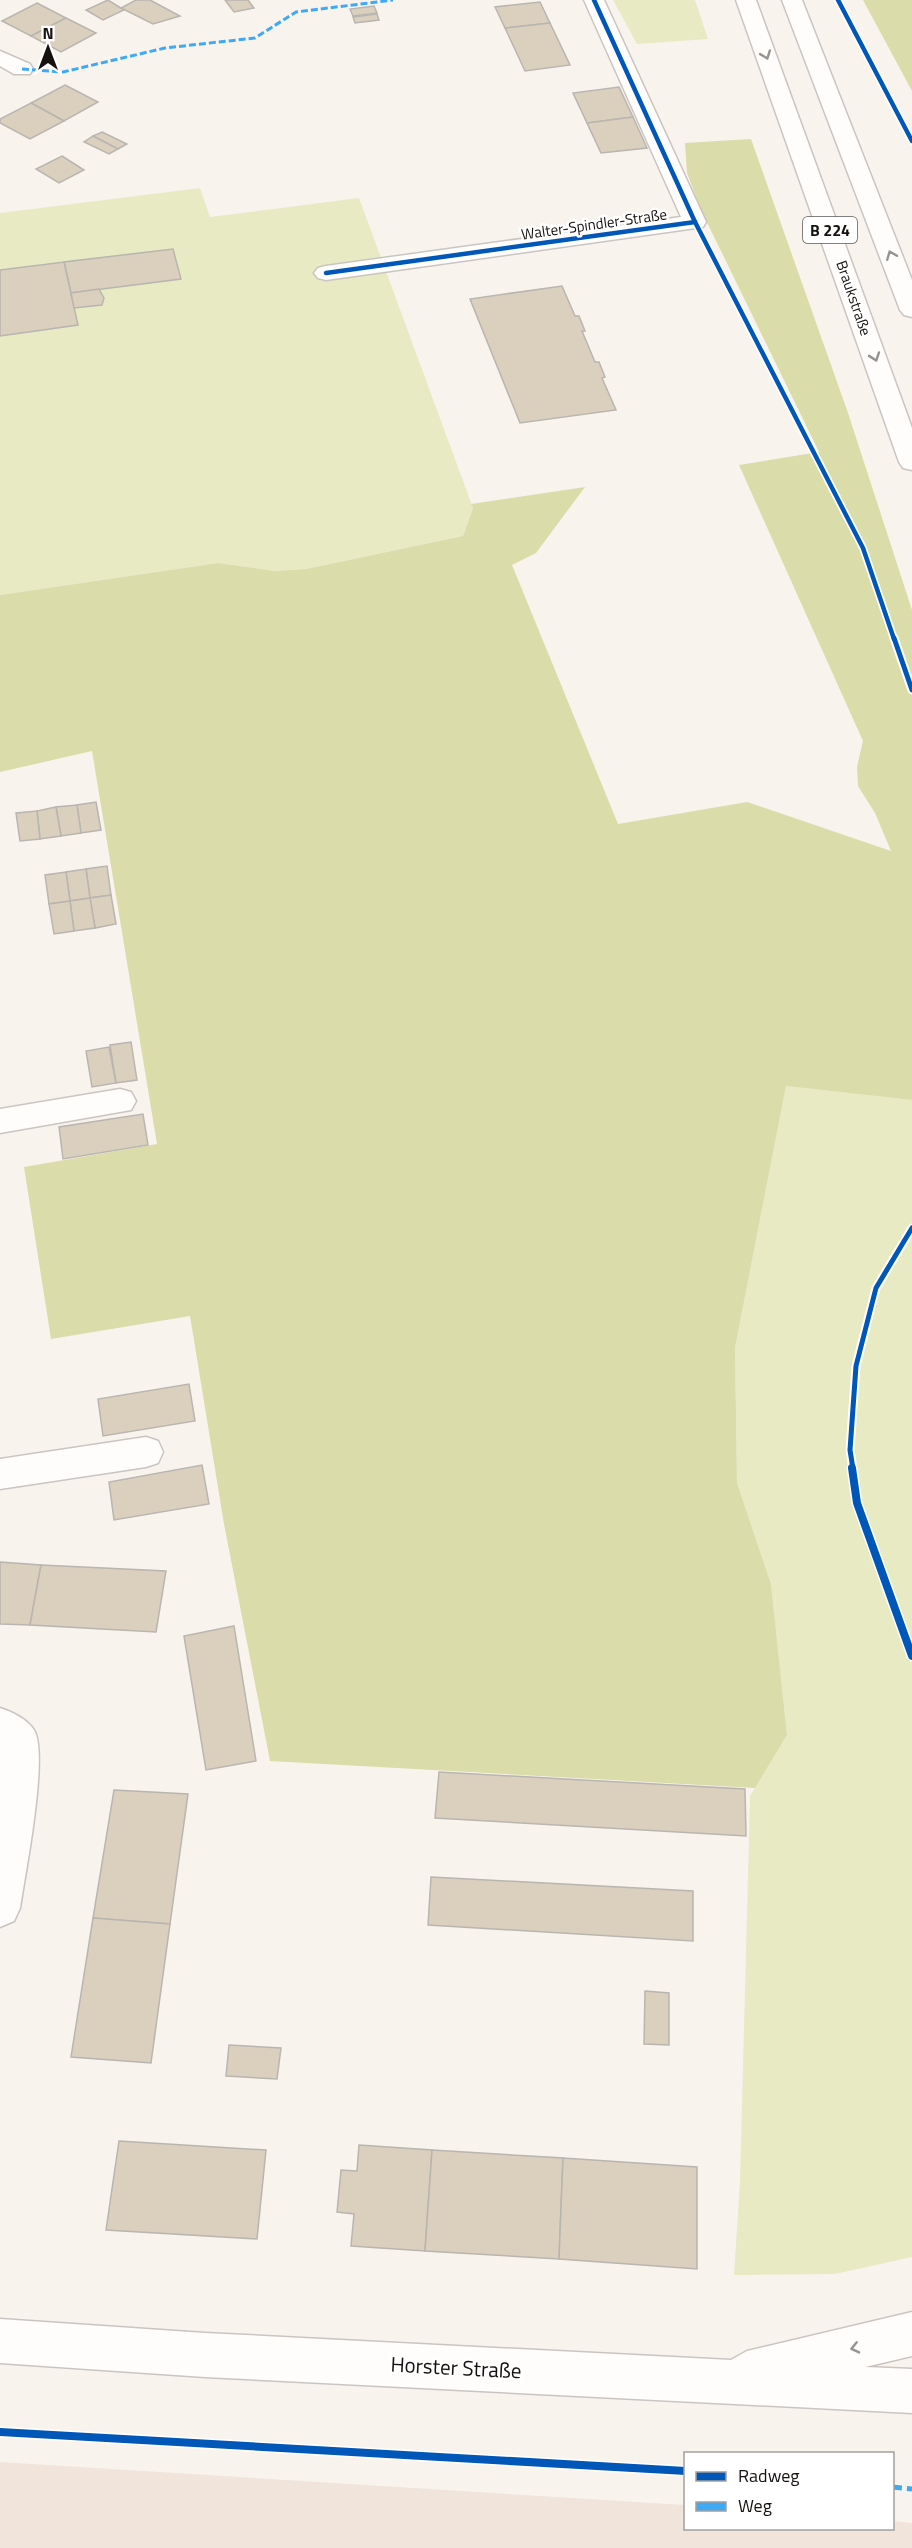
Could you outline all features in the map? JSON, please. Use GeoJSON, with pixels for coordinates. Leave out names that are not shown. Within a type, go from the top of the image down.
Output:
{"type":"FeatureCollection","features":[{"type":"Feature","properties":{"kind":"main road","name":"Walter-Spindler-Straße"},"geometry":{"type":"LineString","coordinates":[[326,273],[695,222],[594,0]]}},
{"type":"Feature","properties":{"kind":"main road","name":"Braukstraße"},"geometry":{"type":"LineString","coordinates":[[746,0],[912,462]]}},
{"type":"Feature","properties":{"kind":"main road","name":"B 224"},"geometry":{"type":"LineString","coordinates":[[792,0],[912,310]]}},
{"type":"Feature","properties":{"kind":"main road"},"geometry":{"type":"LineString","coordinates":[[0,57],[22,69]]}},
{"type":"Feature","properties":{"kind":"main road"},"geometry":{"type":"LineString","coordinates":[[0,1120],[120,1101]]}},
{"type":"Feature","properties":{"kind":"main road"},"geometry":{"type":"LineString","coordinates":[[0,1474],[146,1452]]}},
{"type":"Feature","properties":{"kind":"main road"},"geometry":{"type":"LineString","coordinates":[[0,1725],[20,1742],[16,1809],[0,1908]]}},
{"type":"Feature","properties":{"kind":"main road"},"geometry":{"type":"LineString","coordinates":[[708,2382],[912,2334]]}},
{"type":"Feature","properties":{"kind":"main road","name":"Horster Straße"},"geometry":{"type":"LineString","coordinates":[[0,2341],[708,2382],[912,2391]]}},
{"type":"Feature","properties":{"kind":"shaded area"},"geometry":{"type":"Polygon","coordinates":[[[0,2462],[684,2505],[684,2530],[894,2530],[894,2521],[912,2523],[912,2548],[0,2548],[0,2462]]]}},
{"type":"Feature","properties":{"kind":"green space"},"geometry":{"type":"Polygon","coordinates":[[[613,0],[695,0],[708,39],[637,44],[613,0]]]}},
{"type":"Feature","properties":{"kind":"green space"},"geometry":{"type":"Polygon","coordinates":[[[863,0],[912,0],[912,91],[863,0]]]}},
{"type":"Feature","properties":{"kind":"green space"},"geometry":{"type":"Polygon","coordinates":[[[751,139],[848,413],[912,610],[912,1100],[786,1086],[735,1348],[737,1483],[771,1584],[787,1735],[755,1788],[270,1761],[224,1524],[190,1316],[51,1339],[24,1167],[157,1144],[92,751],[0,772],[0,595],[218,563],[275,571],[306,569],[463,536],[473,508],[471,504],[585,487],[536,553],[512,565],[618,824],[747,802],[891,851],[875,813],[858,786],[857,767],[863,741],[739,465],[819,452],[701,210],[687,173],[685,143],[751,139]]]}},
{"type":"Feature","properties":{"kind":"green space"},"geometry":{"type":"Polygon","coordinates":[[[200,188],[210,217],[359,198],[473,508],[463,536],[306,569],[275,571],[218,563],[0,595],[0,213],[200,188]]]}},
{"type":"Feature","properties":{"kind":"green space"},"geometry":{"type":"Polygon","coordinates":[[[786,1086],[912,1100],[912,2257],[835,2274],[734,2275],[740,2182],[750,1796],[787,1735],[771,1584],[737,1483],[735,1348],[786,1086]]]}},
{"type":"Feature","properties":{"kind":"building"},"geometry":{"type":"Polygon","coordinates":[[[108,0],[124,10],[103,20],[86,10],[108,0]]]}},
{"type":"Feature","properties":{"kind":"building"},"geometry":{"type":"Polygon","coordinates":[[[136,0],[150,0],[180,16],[153,24],[121,8],[136,0]]]}},
{"type":"Feature","properties":{"kind":"building"},"geometry":{"type":"Polygon","coordinates":[[[225,0],[248,0],[254,8],[234,12],[225,0]]]}},
{"type":"Feature","properties":{"kind":"building"},"geometry":{"type":"Polygon","coordinates":[[[540,2],[550,23],[505,28],[495,7],[540,2]]]}},
{"type":"Feature","properties":{"kind":"building"},"geometry":{"type":"Polygon","coordinates":[[[37,3],[66,18],[31,36],[2,21],[37,3]]]}},
{"type":"Feature","properties":{"kind":"building"},"geometry":{"type":"Polygon","coordinates":[[[374,6],[377,13],[353,16],[350,9],[374,6]]]}},
{"type":"Feature","properties":{"kind":"building"},"geometry":{"type":"Polygon","coordinates":[[[377,14],[379,20],[355,23],[353,17],[377,14]]]}},
{"type":"Feature","properties":{"kind":"building"},"geometry":{"type":"Polygon","coordinates":[[[66,18],[96,33],[61,52],[31,36],[66,18]]]}},
{"type":"Feature","properties":{"kind":"building"},"geometry":{"type":"Polygon","coordinates":[[[550,23],[570,65],[525,71],[505,28],[550,23]]]}},
{"type":"Feature","properties":{"kind":"building"},"geometry":{"type":"Polygon","coordinates":[[[65,85],[98,102],[64,121],[31,103],[65,85]]]}},
{"type":"Feature","properties":{"kind":"building"},"geometry":{"type":"Polygon","coordinates":[[[619,87],[633,117],[587,123],[573,93],[619,87]]]}},
{"type":"Feature","properties":{"kind":"building"},"geometry":{"type":"Polygon","coordinates":[[[31,103],[64,121],[30,139],[0,123],[0,119],[31,103]]]}},
{"type":"Feature","properties":{"kind":"building"},"geometry":{"type":"Polygon","coordinates":[[[633,117],[647,148],[601,153],[587,123],[633,117]]]}},
{"type":"Feature","properties":{"kind":"building"},"geometry":{"type":"Polygon","coordinates":[[[102,132],[127,144],[118,149],[93,136],[102,132]]]}},
{"type":"Feature","properties":{"kind":"building"},"geometry":{"type":"Polygon","coordinates":[[[93,136],[118,149],[109,154],[84,142],[93,136]]]}},
{"type":"Feature","properties":{"kind":"building"},"geometry":{"type":"Polygon","coordinates":[[[62,156],[84,170],[59,183],[36,169],[62,156]]]}},
{"type":"Feature","properties":{"kind":"building"},"geometry":{"type":"Polygon","coordinates":[[[173,249],[181,279],[71,293],[64,262],[173,249]]]}},
{"type":"Feature","properties":{"kind":"building"},"geometry":{"type":"Polygon","coordinates":[[[64,262],[78,325],[0,336],[0,270],[64,262]]]}},
{"type":"Feature","properties":{"kind":"building"},"geometry":{"type":"Polygon","coordinates":[[[562,286],[575,316],[579,316],[585,331],[582,331],[595,362],[599,362],[605,377],[602,378],[616,410],[520,423],[470,299],[562,286]]]}},
{"type":"Feature","properties":{"kind":"building"},"geometry":{"type":"Polygon","coordinates":[[[99,289],[104,298],[102,305],[74,308],[71,293],[99,289]]]}},
{"type":"Feature","properties":{"kind":"building"},"geometry":{"type":"Polygon","coordinates":[[[96,802],[101,830],[81,833],[77,805],[96,802]]]}},
{"type":"Feature","properties":{"kind":"building"},"geometry":{"type":"Polygon","coordinates":[[[77,805],[81,833],[61,836],[56,807],[77,805]]]}},
{"type":"Feature","properties":{"kind":"building"},"geometry":{"type":"Polygon","coordinates":[[[56,807],[61,836],[40,839],[37,811],[56,807]]]}},
{"type":"Feature","properties":{"kind":"building"},"geometry":{"type":"Polygon","coordinates":[[[37,811],[40,839],[20,841],[16,813],[37,811]]]}},
{"type":"Feature","properties":{"kind":"building"},"geometry":{"type":"Polygon","coordinates":[[[107,866],[111,895],[90,898],[86,869],[107,866]]]}},
{"type":"Feature","properties":{"kind":"building"},"geometry":{"type":"Polygon","coordinates":[[[86,869],[90,898],[70,901],[66,872],[86,869]]]}},
{"type":"Feature","properties":{"kind":"building"},"geometry":{"type":"Polygon","coordinates":[[[66,872],[70,901],[49,904],[45,875],[66,872]]]}},
{"type":"Feature","properties":{"kind":"building"},"geometry":{"type":"Polygon","coordinates":[[[111,895],[116,924],[95,928],[90,898],[111,895]]]}},
{"type":"Feature","properties":{"kind":"building"},"geometry":{"type":"Polygon","coordinates":[[[90,898],[95,928],[74,931],[70,901],[90,898]]]}},
{"type":"Feature","properties":{"kind":"building"},"geometry":{"type":"Polygon","coordinates":[[[70,901],[74,931],[54,934],[49,904],[70,901]]]}},
{"type":"Feature","properties":{"kind":"building"},"geometry":{"type":"Polygon","coordinates":[[[131,1042],[137,1080],[116,1083],[110,1045],[131,1042]]]}},
{"type":"Feature","properties":{"kind":"building"},"geometry":{"type":"Polygon","coordinates":[[[109,1047],[116,1083],[92,1087],[86,1051],[109,1047]]]}},
{"type":"Feature","properties":{"kind":"building"},"geometry":{"type":"Polygon","coordinates":[[[143,1114],[148,1145],[63,1159],[59,1127],[143,1114]]]}},
{"type":"Feature","properties":{"kind":"building"},"geometry":{"type":"Polygon","coordinates":[[[189,1384],[195,1421],[103,1436],[98,1399],[189,1384]]]}},
{"type":"Feature","properties":{"kind":"building"},"geometry":{"type":"Polygon","coordinates":[[[202,1465],[209,1504],[114,1520],[109,1482],[202,1465]]]}},
{"type":"Feature","properties":{"kind":"building"},"geometry":{"type":"Polygon","coordinates":[[[0,1562],[41,1565],[30,1625],[0,1624],[0,1562]]]}},
{"type":"Feature","properties":{"kind":"building"},"geometry":{"type":"Polygon","coordinates":[[[41,1565],[166,1571],[156,1632],[30,1625],[41,1565]]]}},
{"type":"Feature","properties":{"kind":"building"},"geometry":{"type":"Polygon","coordinates":[[[234,1626],[256,1761],[206,1770],[184,1636],[234,1626]]]}},
{"type":"Feature","properties":{"kind":"building"},"geometry":{"type":"Polygon","coordinates":[[[439,1772],[745,1789],[746,1836],[435,1818],[439,1772]]]}},
{"type":"Feature","properties":{"kind":"building"},"geometry":{"type":"Polygon","coordinates":[[[114,1790],[188,1794],[170,1924],[93,1918],[114,1790]]]}},
{"type":"Feature","properties":{"kind":"building"},"geometry":{"type":"Polygon","coordinates":[[[431,1877],[693,1891],[693,1941],[428,1925],[431,1877]]]}},
{"type":"Feature","properties":{"kind":"building"},"geometry":{"type":"Polygon","coordinates":[[[93,1918],[170,1924],[151,2063],[71,2057],[93,1918]]]}},
{"type":"Feature","properties":{"kind":"building"},"geometry":{"type":"Polygon","coordinates":[[[645,1991],[669,1993],[669,2045],[644,2044],[645,1991]]]}},
{"type":"Feature","properties":{"kind":"building"},"geometry":{"type":"Polygon","coordinates":[[[229,2045],[281,2048],[277,2079],[226,2076],[229,2045]]]}},
{"type":"Feature","properties":{"kind":"building"},"geometry":{"type":"Polygon","coordinates":[[[119,2141],[266,2150],[257,2239],[106,2230],[119,2141]]]}},
{"type":"Feature","properties":{"kind":"building"},"geometry":{"type":"Polygon","coordinates":[[[359,2145],[432,2150],[425,2251],[351,2246],[354,2214],[337,2212],[341,2170],[357,2171],[359,2145]]]}},
{"type":"Feature","properties":{"kind":"building"},"geometry":{"type":"Polygon","coordinates":[[[432,2150],[563,2158],[559,2259],[425,2251],[432,2150]]]}},
{"type":"Feature","properties":{"kind":"building"},"geometry":{"type":"Polygon","coordinates":[[[563,2158],[697,2167],[697,2269],[559,2259],[563,2158]]]}},
{"type":"Feature","properties":{"kind":"marked path"},"geometry":{"type":"LineString","coordinates":[[22,69],[63,72],[165,48],[255,38],[296,12],[393,0]]}},
{"type":"Feature","properties":{"kind":"marked path"},"geometry":{"type":"LineString","coordinates":[[894,2487],[912,2489]]}},
{"type":"Feature","properties":{"kind":"cycle path"},"geometry":{"type":"LineString","coordinates":[[326,273],[695,222],[594,0]]}},
{"type":"Feature","properties":{"kind":"cycle path"},"geometry":{"type":"LineString","coordinates":[[838,0],[912,141]]}},
{"type":"Feature","properties":{"kind":"cycle path"},"geometry":{"type":"LineString","coordinates":[[695,222],[863,548],[912,690]]}},
{"type":"Feature","properties":{"kind":"cycle path"},"geometry":{"type":"LineString","coordinates":[[912,1228],[876,1288],[856,1366],[850,1450],[857,1503],[912,1656]]}},
{"type":"Feature","properties":{"kind":"cycle path"},"geometry":{"type":"LineString","coordinates":[[0,2432],[158,2443],[684,2471]]}}]}
